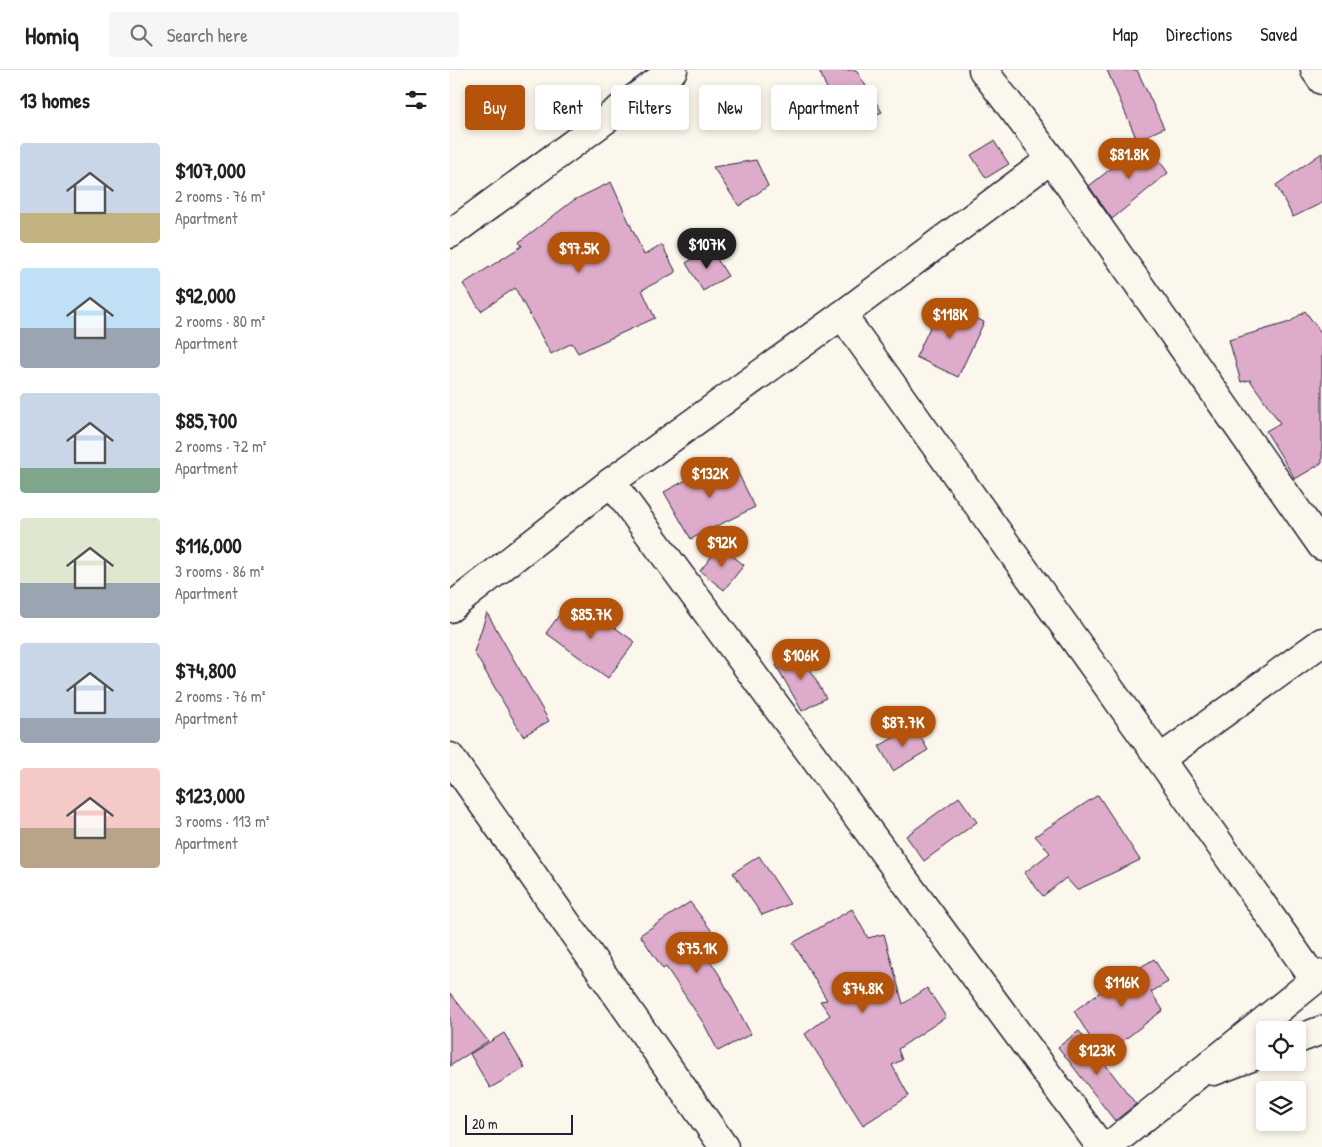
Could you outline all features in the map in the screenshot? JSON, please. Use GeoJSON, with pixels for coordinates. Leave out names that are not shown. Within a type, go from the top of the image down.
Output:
{"type":"FeatureCollection","features":[{"type":"Feature","properties":{"kind":"street"},"geometry":{"type":"LineString","coordinates":[[450,234],[673,70]]}},
{"type":"Feature","properties":{"kind":"street"},"geometry":{"type":"LineString","coordinates":[[983,70],[1051,159],[1322,546]]}},
{"type":"Feature","properties":{"kind":"street"},"geometry":{"type":"LineString","coordinates":[[1315,70],[1322,80]]}},
{"type":"Feature","properties":{"kind":"street"},"geometry":{"type":"LineString","coordinates":[[450,608],[611,482],[842,315],[1051,159]]}},
{"type":"Feature","properties":{"kind":"street"},"geometry":{"type":"LineString","coordinates":[[842,315],[1318,977],[1108,1147]]}},
{"type":"Feature","properties":{"kind":"street"},"geometry":{"type":"LineString","coordinates":[[611,482],[1101,1147]]}},
{"type":"Feature","properties":{"kind":"street"},"geometry":{"type":"LineString","coordinates":[[1160,759],[1322,642]]}},
{"type":"Feature","properties":{"kind":"street"},"geometry":{"type":"LineString","coordinates":[[450,757],[724,1147]]}},
{"type":"Feature","properties":{"kind":"street"},"geometry":{"type":"LineString","coordinates":[[1306,1037],[1322,1030]]}},
{"type":"Feature","properties":{"kind":"street"},"geometry":{"type":"LineString","coordinates":[[1192,1079],[1256,1055]]}},
{"type":"Feature","properties":{"kind":"building"},"geometry":{"type":"Polygon","coordinates":[[[819,70],[856,70],[865,85],[825,85],[819,70]]]}},
{"type":"Feature","properties":{"kind":"building"},"geometry":{"type":"Polygon","coordinates":[[[1107,70],[1137,70],[1164,128],[1137,140],[1107,70]]]}},
{"type":"Feature","properties":{"kind":"building"},"geometry":{"type":"Polygon","coordinates":[[[877,104],[882,112],[877,114],[877,104]]]}},
{"type":"Feature","properties":{"kind":"building"},"geometry":{"type":"Polygon","coordinates":[[[994,141],[1009,164],[986,178],[971,155],[994,141]]]}},
{"type":"Feature","properties":{"kind":"building"},"geometry":{"type":"Polygon","coordinates":[[[1146,141],[1168,173],[1112,219],[1089,186],[1146,141]]]}},
{"type":"Feature","properties":{"kind":"building"},"geometry":{"type":"Polygon","coordinates":[[[1322,153],[1322,203],[1293,217],[1276,185],[1322,153]]]}},
{"type":"Feature","properties":{"kind":"building"},"geometry":{"type":"Polygon","coordinates":[[[756,160],[768,186],[739,206],[713,167],[756,160]]]}},
{"type":"Feature","properties":{"kind":"building"},"geometry":{"type":"Polygon","coordinates":[[[611,182],[644,255],[662,245],[676,272],[642,290],[655,318],[578,353],[572,343],[551,354],[515,288],[481,311],[463,284],[522,246],[519,242],[574,200],[611,182]]]}},
{"type":"Feature","properties":{"kind":"building"},"geometry":{"type":"Polygon","coordinates":[[[710,248],[728,276],[703,291],[686,263],[710,248]]]}},
{"type":"Feature","properties":{"kind":"building"},"geometry":{"type":"Polygon","coordinates":[[[942,302],[984,322],[958,377],[916,357],[942,302]]]}},
{"type":"Feature","properties":{"kind":"building"},"geometry":{"type":"Polygon","coordinates":[[[1305,311],[1322,334],[1322,463],[1295,479],[1266,431],[1280,423],[1250,380],[1241,382],[1229,340],[1290,322],[1305,311]]]}},
{"type":"Feature","properties":{"kind":"building"},"geometry":{"type":"Polygon","coordinates":[[[731,459],[755,507],[691,539],[664,492],[731,459]]]}},
{"type":"Feature","properties":{"kind":"building"},"geometry":{"type":"Polygon","coordinates":[[[720,546],[744,565],[724,590],[700,571],[720,546]]]}},
{"type":"Feature","properties":{"kind":"building"},"geometry":{"type":"Polygon","coordinates":[[[566,606],[590,623],[596,614],[635,642],[608,678],[546,633],[566,606]]]}},
{"type":"Feature","properties":{"kind":"building"},"geometry":{"type":"Polygon","coordinates":[[[487,613],[549,721],[523,736],[474,652],[487,613]]]}},
{"type":"Feature","properties":{"kind":"building"},"geometry":{"type":"Polygon","coordinates":[[[800,650],[826,698],[802,711],[776,665],[800,650]]]}},
{"type":"Feature","properties":{"kind":"building"},"geometry":{"type":"Polygon","coordinates":[[[914,726],[928,750],[893,771],[879,746],[914,726]]]}},
{"type":"Feature","properties":{"kind":"building"},"geometry":{"type":"Polygon","coordinates":[[[1098,795],[1140,860],[1077,890],[1066,878],[1043,896],[1024,873],[1050,853],[1035,836],[1098,795]]]}},
{"type":"Feature","properties":{"kind":"building"},"geometry":{"type":"Polygon","coordinates":[[[959,797],[977,822],[924,861],[906,836],[959,797]]]}},
{"type":"Feature","properties":{"kind":"building"},"geometry":{"type":"Polygon","coordinates":[[[759,856],[790,904],[762,915],[733,873],[759,856]]]}},
{"type":"Feature","properties":{"kind":"building"},"geometry":{"type":"Polygon","coordinates":[[[690,902],[714,934],[697,940],[720,976],[751,1034],[718,1051],[704,1024],[666,967],[663,969],[640,935],[690,902]]]}},
{"type":"Feature","properties":{"kind":"building"},"geometry":{"type":"Polygon","coordinates":[[[852,909],[868,938],[884,934],[903,1004],[927,988],[946,1017],[898,1049],[902,1060],[892,1065],[909,1096],[863,1125],[805,1034],[830,1015],[820,1001],[827,1000],[793,943],[852,909]]]}},
{"type":"Feature","properties":{"kind":"building"},"geometry":{"type":"Polygon","coordinates":[[[1154,959],[1168,982],[1151,992],[1163,1010],[1102,1057],[1074,1011],[1104,989],[1154,959]]]}},
{"type":"Feature","properties":{"kind":"building"},"geometry":{"type":"Polygon","coordinates":[[[450,993],[488,1041],[450,1066],[450,993]]]}},
{"type":"Feature","properties":{"kind":"building"},"geometry":{"type":"Polygon","coordinates":[[[1079,1031],[1136,1104],[1115,1121],[1058,1047],[1079,1031]]]}},
{"type":"Feature","properties":{"kind":"building"},"geometry":{"type":"Polygon","coordinates":[[[504,1033],[525,1068],[490,1088],[470,1054],[504,1033]]]}}]}
